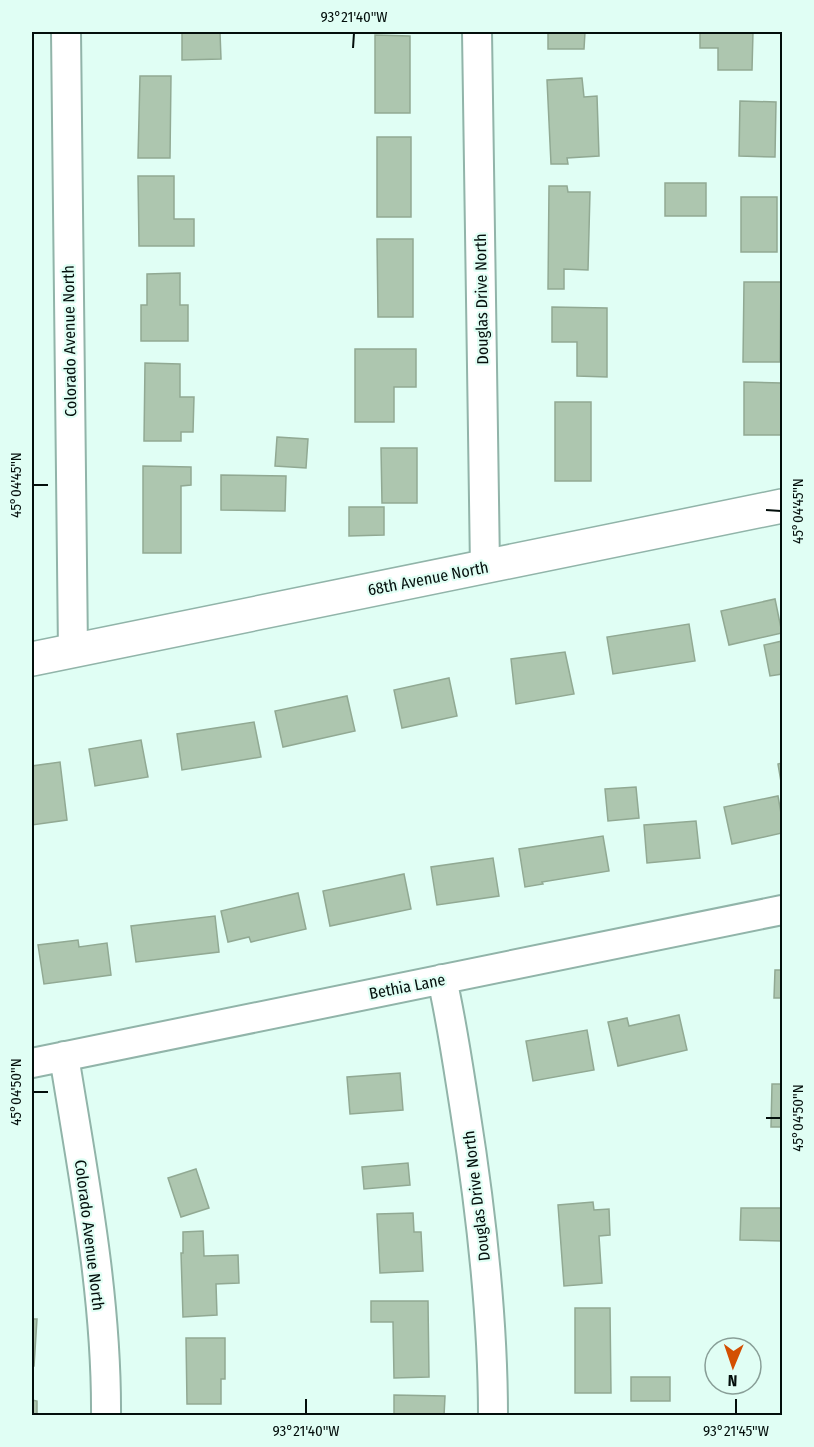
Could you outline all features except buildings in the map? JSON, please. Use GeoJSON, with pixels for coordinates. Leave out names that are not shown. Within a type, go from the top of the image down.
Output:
{"type":"FeatureCollection","features":[{"type":"Feature","properties":{"kind":"street","name":"Colorado Avenue North"},"geometry":{"type":"LineString","coordinates":[[66,32],[73,651]]}},
{"type":"Feature","properties":{"kind":"street","name":"Douglas Drive North"},"geometry":{"type":"LineString","coordinates":[[477,32],[485,567]]}},
{"type":"Feature","properties":{"kind":"street","name":"68th Avenue North"},"geometry":{"type":"LineString","coordinates":[[32,659],[783,506]]}},
{"type":"Feature","properties":{"kind":"street","name":"Bethia Lane"},"geometry":{"type":"LineString","coordinates":[[32,1062],[783,910]]}},
{"type":"Feature","properties":{"kind":"street","name":"Douglas Drive North"},"geometry":{"type":"LineString","coordinates":[[442,979],[478,1187],[493,1360],[493,1416]]}},
{"type":"Feature","properties":{"kind":"street","name":"Colorado Avenue North"},"geometry":{"type":"LineString","coordinates":[[64,1056],[87,1197],[99,1294],[106,1416]]}}]}
